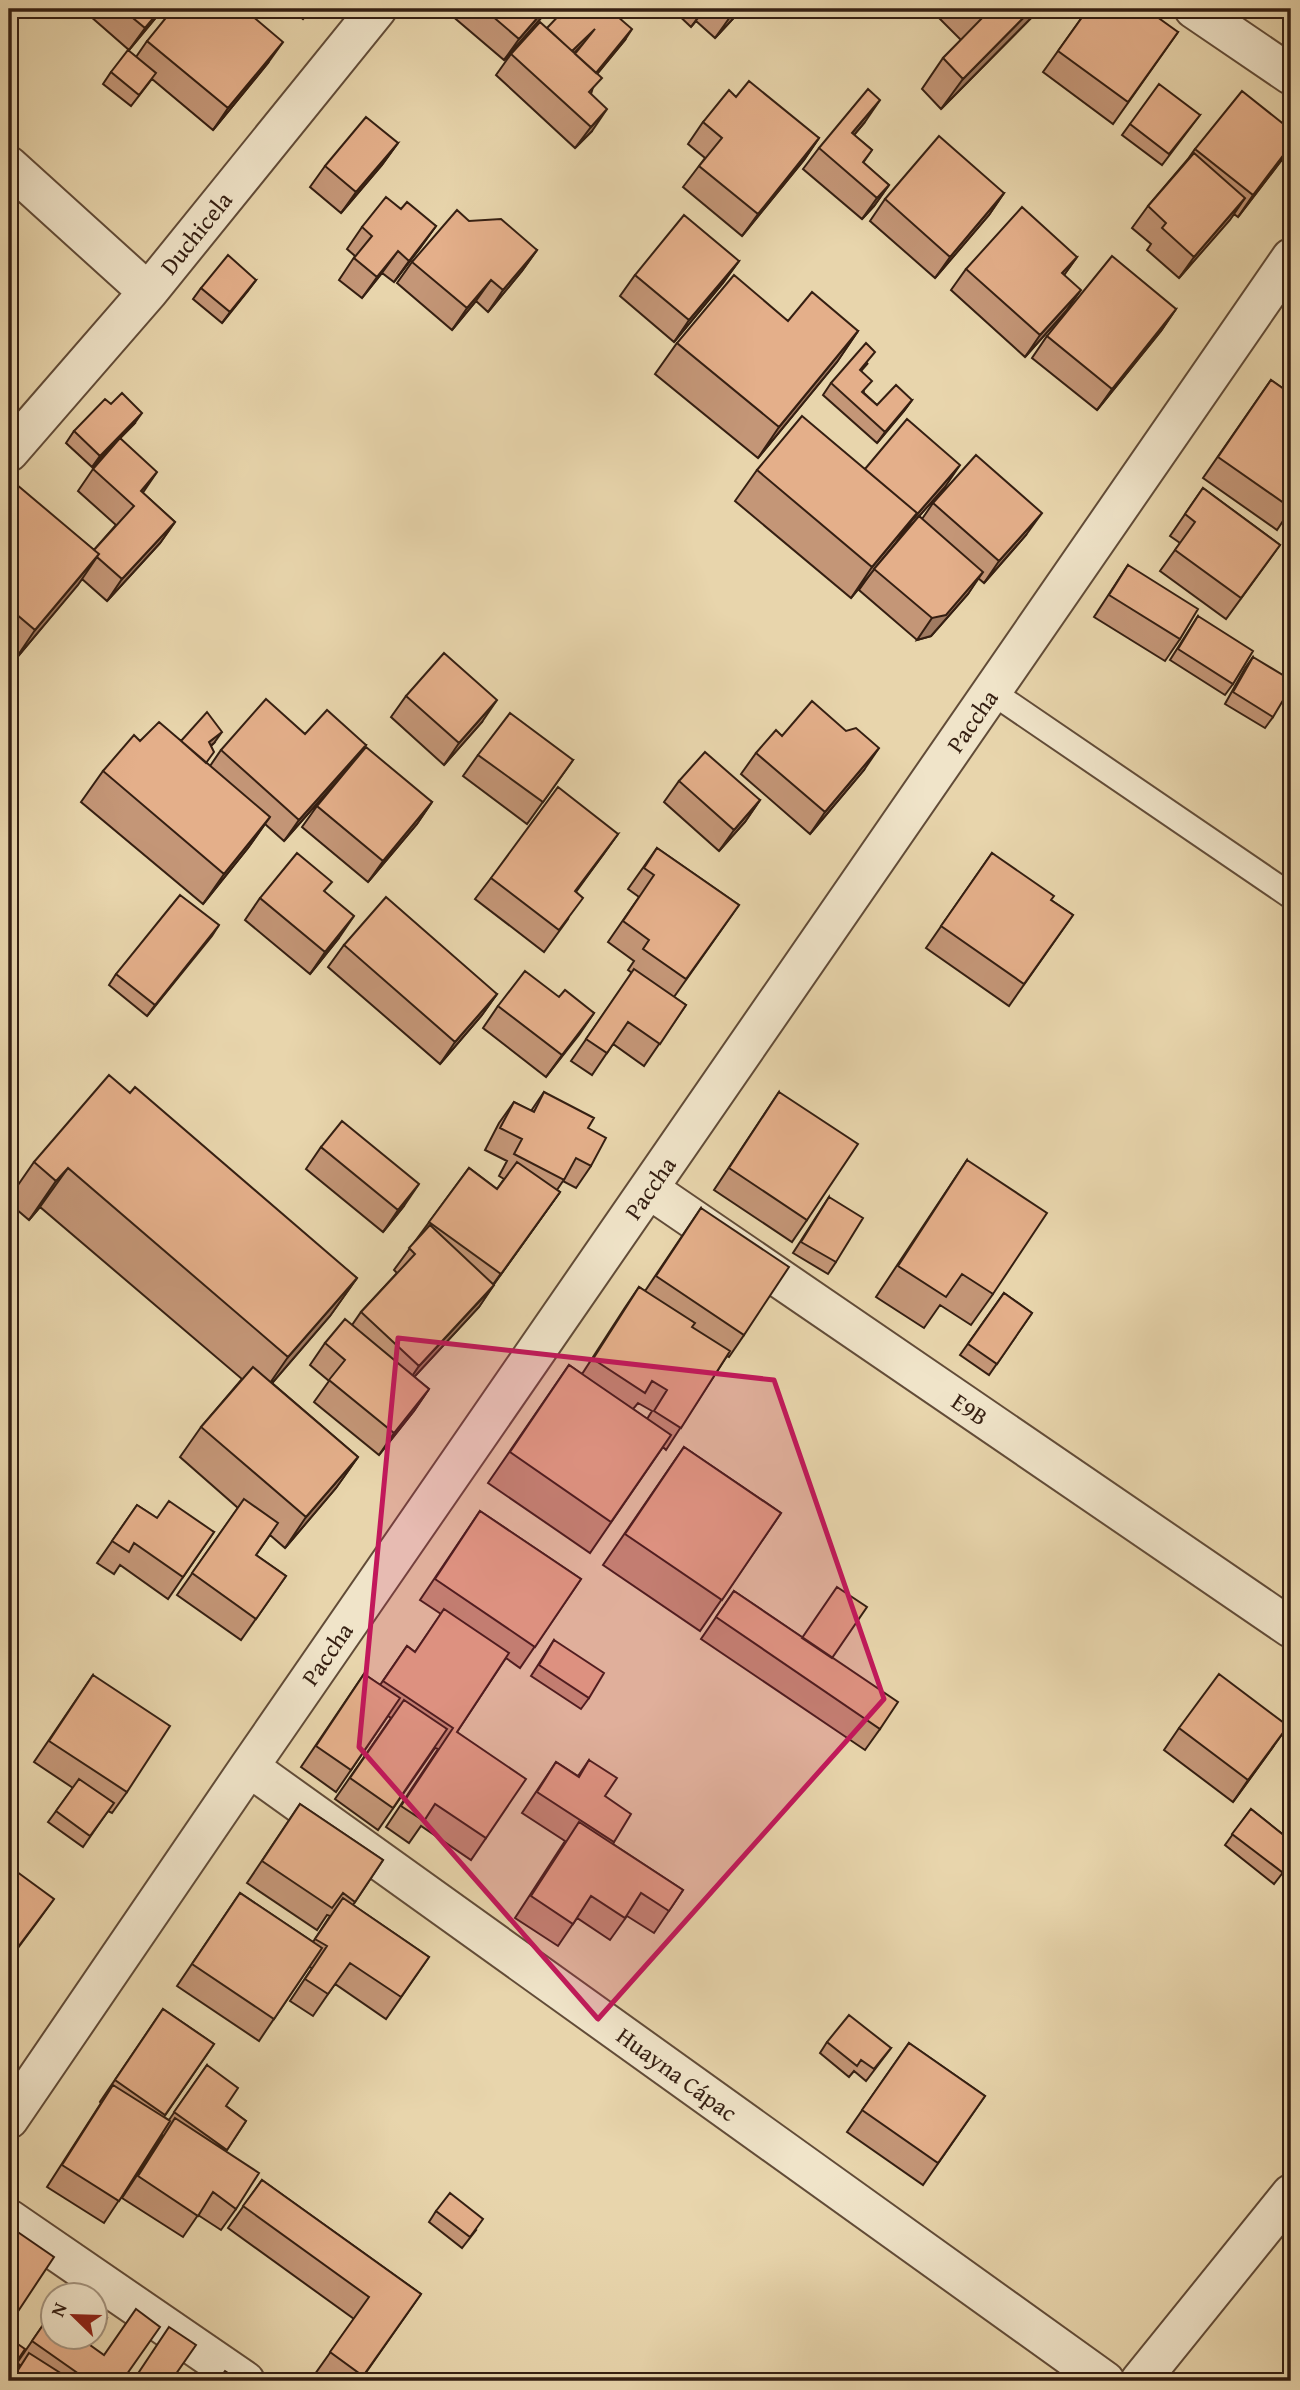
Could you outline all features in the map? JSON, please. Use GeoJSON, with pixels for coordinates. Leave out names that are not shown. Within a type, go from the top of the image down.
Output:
{"type":"FeatureCollection","features":[{"type":"Feature","properties":{"kind":"street","name":"Duchicela"},"geometry":{"type":"LineString","coordinates":[[9,452],[149,292],[377,9]]}},
{"type":"Feature","properties":{"kind":"street"},"geometry":{"type":"LineString","coordinates":[[1194,9],[1291,75]]}},
{"type":"Feature","properties":{"kind":"street"},"geometry":{"type":"LineString","coordinates":[[9,166],[149,292]]}},
{"type":"Feature","properties":{"kind":"street","name":"Paccha"},"geometry":{"type":"LineString","coordinates":[[9,2119],[249,1766],[1291,258]]}},
{"type":"Feature","properties":{"kind":"street","name":"E9B"},"geometry":{"type":"LineString","coordinates":[[649,1189],[1291,1628]]}},
{"type":"Feature","properties":{"kind":"street","name":"Huayna Cápac"},"geometry":{"type":"LineString","coordinates":[[249,1766],[1105,2381]]}},
{"type":"Feature","properties":{"kind":"street"},"geometry":{"type":"LineString","coordinates":[[1140,2381],[1291,2194]]}},
{"type":"Feature","properties":{"kind":"street"},"geometry":{"type":"LineString","coordinates":[[9,2219],[245,2381]]}},
{"type":"Feature","properties":{"kind":"lane"},"geometry":{"type":"LineString","coordinates":[[992,692],[1291,896]]}},
{"type":"Feature","properties":{"kind":"highlighted area"},"geometry":{"type":"Polygon","coordinates":[[[398,1338],[774,1380],[884,1699],[598,2019],[359,1747],[398,1338]]]}},
{"type":"Feature","properties":{"kind":"building"},"geometry":{"type":"Polygon","coordinates":[[[122,9],[161,9],[145,28],[122,9]]]}},
{"type":"Feature","properties":{"kind":"building"},"geometry":{"type":"Polygon","coordinates":[[[173,9],[244,9],[283,42],[228,108],[147,41],[173,9]]]}},
{"type":"Feature","properties":{"kind":"building"},"geometry":{"type":"Polygon","coordinates":[[[484,9],[545,9],[519,39],[484,9]]]}},
{"type":"Feature","properties":{"kind":"building"},"geometry":{"type":"Polygon","coordinates":[[[565,9],[597,9],[605,17],[610,10],[632,29],[596,73],[575,54],[595,29],[572,51],[547,28],[565,9]]]}},
{"type":"Feature","properties":{"kind":"building"},"geometry":{"type":"Polygon","coordinates":[[[721,9],[737,9],[730,17],[721,9]]]}},
{"type":"Feature","properties":{"kind":"building"},"geometry":{"type":"Polygon","coordinates":[[[983,9],[1032,9],[963,79],[943,58],[987,13],[983,9]]]}},
{"type":"Feature","properties":{"kind":"building"},"geometry":{"type":"Polygon","coordinates":[[[1088,9],[1146,9],[1178,32],[1128,102],[1058,51],[1088,9]]]}},
{"type":"Feature","properties":{"kind":"building"},"geometry":{"type":"Polygon","coordinates":[[[540,22],[602,78],[589,92],[607,109],[591,127],[511,54],[540,22]]]}},
{"type":"Feature","properties":{"kind":"building"},"geometry":{"type":"Polygon","coordinates":[[[128,50],[156,73],[139,95],[111,72],[128,50]]]}},
{"type":"Feature","properties":{"kind":"building"},"geometry":{"type":"Polygon","coordinates":[[[749,81],[819,138],[758,214],[699,166],[722,138],[703,122],[729,90],[736,97],[749,81]]]}},
{"type":"Feature","properties":{"kind":"building"},"geometry":{"type":"Polygon","coordinates":[[[1159,84],[1200,115],[1169,154],[1130,124],[1159,84]]]}},
{"type":"Feature","properties":{"kind":"building"},"geometry":{"type":"Polygon","coordinates":[[[868,89],[880,100],[852,133],[872,150],[863,162],[889,185],[877,198],[819,148],[868,89]]]}},
{"type":"Feature","properties":{"kind":"building"},"geometry":{"type":"Polygon","coordinates":[[[1242,91],[1291,130],[1291,145],[1253,195],[1195,149],[1242,91]]]}},
{"type":"Feature","properties":{"kind":"building"},"geometry":{"type":"Polygon","coordinates":[[[366,117],[398,143],[356,192],[325,166],[366,117]]]}},
{"type":"Feature","properties":{"kind":"building"},"geometry":{"type":"Polygon","coordinates":[[[939,136],[1004,193],[950,257],[885,199],[939,136]]]}},
{"type":"Feature","properties":{"kind":"building"},"geometry":{"type":"Polygon","coordinates":[[[1194,153],[1245,198],[1194,257],[1162,228],[1166,223],[1148,206],[1194,153]]]}},
{"type":"Feature","properties":{"kind":"building"},"geometry":{"type":"Polygon","coordinates":[[[386,197],[401,209],[407,202],[436,226],[409,261],[398,251],[377,277],[354,258],[372,236],[362,227],[386,197]]]}},
{"type":"Feature","properties":{"kind":"building"},"geometry":{"type":"Polygon","coordinates":[[[1022,207],[1077,257],[1062,273],[1081,290],[1040,335],[966,269],[1022,207]]]}},
{"type":"Feature","properties":{"kind":"building"},"geometry":{"type":"Polygon","coordinates":[[[457,210],[469,221],[501,219],[537,250],[503,290],[491,280],[467,308],[412,262],[457,210]]]}},
{"type":"Feature","properties":{"kind":"building"},"geometry":{"type":"Polygon","coordinates":[[[684,215],[739,261],[689,320],[635,275],[684,215]]]}},
{"type":"Feature","properties":{"kind":"building"},"geometry":{"type":"Polygon","coordinates":[[[228,255],[256,280],[230,312],[201,288],[228,255]]]}},
{"type":"Feature","properties":{"kind":"building"},"geometry":{"type":"Polygon","coordinates":[[[1112,256],[1176,309],[1112,389],[1047,336],[1112,256]]]}},
{"type":"Feature","properties":{"kind":"building"},"geometry":{"type":"Polygon","coordinates":[[[734,275],[788,321],[812,292],[858,331],[779,427],[677,343],[734,275]]]}},
{"type":"Feature","properties":{"kind":"building"},"geometry":{"type":"Polygon","coordinates":[[[866,343],[875,352],[860,370],[872,381],[862,392],[877,405],[896,385],[912,400],[885,432],[831,383],[866,343]]]}},
{"type":"Feature","properties":{"kind":"building"},"geometry":{"type":"Polygon","coordinates":[[[1271,380],[1291,394],[1291,508],[1218,457],[1271,380]]]}},
{"type":"Feature","properties":{"kind":"building"},"geometry":{"type":"Polygon","coordinates":[[[122,393],[142,413],[100,456],[74,431],[105,399],[111,404],[122,393]]]}},
{"type":"Feature","properties":{"kind":"building"},"geometry":{"type":"Polygon","coordinates":[[[802,416],[917,513],[872,567],[757,470],[802,416]]]}},
{"type":"Feature","properties":{"kind":"building"},"geometry":{"type":"Polygon","coordinates":[[[907,419],[960,465],[913,519],[917,513],[865,469],[907,419]]]}},
{"type":"Feature","properties":{"kind":"building"},"geometry":{"type":"Polygon","coordinates":[[[120,438],[157,472],[141,491],[175,522],[122,579],[97,557],[99,554],[94,550],[134,506],[93,469],[120,438]]]}},
{"type":"Feature","properties":{"kind":"building"},"geometry":{"type":"Polygon","coordinates":[[[976,455],[1042,513],[999,561],[933,503],[976,455]]]}},
{"type":"Feature","properties":{"kind":"building"},"geometry":{"type":"Polygon","coordinates":[[[10,479],[99,554],[35,630],[9,608],[10,479]]]}},
{"type":"Feature","properties":{"kind":"building"},"geometry":{"type":"Polygon","coordinates":[[[1203,488],[1280,545],[1241,598],[1175,550],[1195,522],[1185,514],[1203,488]]]}},
{"type":"Feature","properties":{"kind":"building"},"geometry":{"type":"Polygon","coordinates":[[[919,516],[983,572],[946,615],[932,618],[874,569],[919,516]]]}},
{"type":"Feature","properties":{"kind":"building"},"geometry":{"type":"Polygon","coordinates":[[[1128,565],[1198,609],[1180,639],[1109,595],[1128,565]]]}},
{"type":"Feature","properties":{"kind":"building"},"geometry":{"type":"Polygon","coordinates":[[[1198,616],[1253,651],[1233,684],[1178,649],[1198,616]]]}},
{"type":"Feature","properties":{"kind":"building"},"geometry":{"type":"Polygon","coordinates":[[[444,653],[497,700],[459,743],[406,696],[444,653]]]}},
{"type":"Feature","properties":{"kind":"building"},"geometry":{"type":"Polygon","coordinates":[[[1253,657],[1291,680],[1291,687],[1273,717],[1233,692],[1253,657]]]}},
{"type":"Feature","properties":{"kind":"building"},"geometry":{"type":"Polygon","coordinates":[[[266,699],[305,734],[327,710],[366,745],[299,820],[221,750],[266,699]]]}},
{"type":"Feature","properties":{"kind":"building"},"geometry":{"type":"Polygon","coordinates":[[[812,701],[846,731],[856,728],[879,748],[825,812],[756,753],[776,730],[782,736],[812,701]]]}},
{"type":"Feature","properties":{"kind":"building"},"geometry":{"type":"Polygon","coordinates":[[[207,712],[222,732],[209,742],[214,752],[206,763],[181,741],[207,712]]]}},
{"type":"Feature","properties":{"kind":"building"},"geometry":{"type":"Polygon","coordinates":[[[510,713],[573,760],[543,802],[478,755],[510,713]]]}},
{"type":"Feature","properties":{"kind":"building"},"geometry":{"type":"Polygon","coordinates":[[[159,722],[270,817],[224,874],[103,771],[134,735],[140,741],[159,722]]]}},
{"type":"Feature","properties":{"kind":"building"},"geometry":{"type":"Polygon","coordinates":[[[9,734],[16,741],[9,749],[9,734]]]}},
{"type":"Feature","properties":{"kind":"building"},"geometry":{"type":"Polygon","coordinates":[[[366,747],[432,802],[383,861],[317,806],[366,747]]]}},
{"type":"Feature","properties":{"kind":"building"},"geometry":{"type":"Polygon","coordinates":[[[705,752],[760,800],[734,830],[679,781],[705,752]]]}},
{"type":"Feature","properties":{"kind":"building"},"geometry":{"type":"Polygon","coordinates":[[[558,787],[618,834],[575,891],[583,898],[559,930],[491,878],[558,787]]]}},
{"type":"Feature","properties":{"kind":"building"},"geometry":{"type":"Polygon","coordinates":[[[657,848],[739,905],[686,979],[643,949],[649,940],[623,921],[654,875],[644,868],[657,848]]]}},
{"type":"Feature","properties":{"kind":"building"},"geometry":{"type":"Polygon","coordinates":[[[297,853],[332,882],[324,891],[354,916],[325,952],[260,898],[297,853]]]}},
{"type":"Feature","properties":{"kind":"building"},"geometry":{"type":"Polygon","coordinates":[[[992,853],[1054,896],[1051,900],[1073,915],[1024,984],[941,926],[992,853]]]}},
{"type":"Feature","properties":{"kind":"building"},"geometry":{"type":"Polygon","coordinates":[[[180,895],[219,925],[155,1005],[116,974],[180,895]]]}},
{"type":"Feature","properties":{"kind":"building"},"geometry":{"type":"Polygon","coordinates":[[[386,897],[497,994],[455,1042],[344,945],[386,897]]]}},
{"type":"Feature","properties":{"kind":"building"},"geometry":{"type":"Polygon","coordinates":[[[634,969],[686,1005],[660,1044],[628,1022],[607,1053],[586,1039],[634,969]]]}},
{"type":"Feature","properties":{"kind":"building"},"geometry":{"type":"Polygon","coordinates":[[[525,971],[559,997],[565,990],[594,1013],[562,1055],[498,1006],[525,971]]]}},
{"type":"Feature","properties":{"kind":"building"},"geometry":{"type":"Polygon","coordinates":[[[109,1075],[130,1093],[135,1087],[357,1278],[288,1357],[68,1168],[56,1181],[34,1162],[109,1075]]]}},
{"type":"Feature","properties":{"kind":"building"},"geometry":{"type":"Polygon","coordinates":[[[544,1092],[594,1118],[588,1128],[606,1138],[591,1166],[576,1158],[564,1180],[514,1154],[522,1139],[500,1128],[514,1102],[534,1112],[544,1092]]]}},
{"type":"Feature","properties":{"kind":"building"},"geometry":{"type":"Polygon","coordinates":[[[779,1092],[858,1144],[807,1220],[729,1168],[779,1092]]]}},
{"type":"Feature","properties":{"kind":"building"},"geometry":{"type":"Polygon","coordinates":[[[342,1121],[419,1184],[398,1210],[321,1147],[342,1121]]]}},
{"type":"Feature","properties":{"kind":"building"},"geometry":{"type":"Polygon","coordinates":[[[967,1160],[1047,1213],[993,1294],[962,1274],[946,1297],[898,1266],[967,1160]]]}},
{"type":"Feature","properties":{"kind":"building"},"geometry":{"type":"Polygon","coordinates":[[[517,1162],[560,1192],[501,1274],[429,1222],[469,1168],[497,1189],[517,1162]]]}},
{"type":"Feature","properties":{"kind":"building"},"geometry":{"type":"Polygon","coordinates":[[[829,1197],[863,1218],[836,1262],[801,1242],[829,1197]]]}},
{"type":"Feature","properties":{"kind":"building"},"geometry":{"type":"Polygon","coordinates":[[[701,1208],[789,1267],[744,1335],[656,1276],[701,1208]]]}},
{"type":"Feature","properties":{"kind":"building"},"geometry":{"type":"Polygon","coordinates":[[[430,1225],[494,1285],[419,1366],[361,1312],[415,1254],[409,1248],[430,1225]]]}},
{"type":"Feature","properties":{"kind":"building"},"geometry":{"type":"Polygon","coordinates":[[[639,1287],[695,1323],[692,1327],[730,1351],[681,1428],[654,1411],[667,1390],[652,1381],[645,1393],[593,1359],[639,1287]]]}},
{"type":"Feature","properties":{"kind":"building"},"geometry":{"type":"Polygon","coordinates":[[[1004,1293],[1032,1313],[997,1364],[968,1344],[1004,1293]]]}},
{"type":"Feature","properties":{"kind":"building"},"geometry":{"type":"Polygon","coordinates":[[[345,1319],[429,1389],[394,1433],[329,1380],[345,1360],[325,1343],[345,1319]]]}},
{"type":"Feature","properties":{"kind":"building"},"geometry":{"type":"Polygon","coordinates":[[[569,1365],[671,1435],[611,1522],[510,1452],[569,1365]]]}},
{"type":"Feature","properties":{"kind":"building"},"geometry":{"type":"Polygon","coordinates":[[[253,1367],[358,1457],[306,1517],[201,1427],[253,1367]]]}},
{"type":"Feature","properties":{"kind":"building"},"geometry":{"type":"Polygon","coordinates":[[[684,1447],[781,1513],[722,1600],[625,1534],[684,1447]]]}},
{"type":"Feature","properties":{"kind":"building"},"geometry":{"type":"Polygon","coordinates":[[[244,1499],[278,1523],[256,1555],[286,1576],[256,1619],[192,1573],[244,1499]]]}},
{"type":"Feature","properties":{"kind":"building"},"geometry":{"type":"Polygon","coordinates":[[[169,1501],[214,1532],[183,1577],[134,1543],[129,1552],[112,1541],[137,1505],[157,1518],[169,1501]]]}},
{"type":"Feature","properties":{"kind":"building"},"geometry":{"type":"Polygon","coordinates":[[[480,1511],[581,1579],[535,1647],[435,1579],[480,1511]]]}},
{"type":"Feature","properties":{"kind":"building"},"geometry":{"type":"Polygon","coordinates":[[[837,1587],[867,1607],[832,1658],[802,1638],[837,1587]]]}},
{"type":"Feature","properties":{"kind":"building"},"geometry":{"type":"Polygon","coordinates":[[[734,1591],[898,1702],[880,1729],[716,1617],[734,1591]]]}},
{"type":"Feature","properties":{"kind":"building"},"geometry":{"type":"Polygon","coordinates":[[[444,1609],[509,1653],[457,1732],[526,1779],[486,1838],[435,1804],[424,1821],[401,1806],[453,1728],[383,1681],[407,1646],[415,1652],[444,1609]]]}},
{"type":"Feature","properties":{"kind":"building"},"geometry":{"type":"Polygon","coordinates":[[[554,1640],[604,1673],[589,1698],[539,1665],[554,1640]]]}},
{"type":"Feature","properties":{"kind":"building"},"geometry":{"type":"Polygon","coordinates":[[[364,1674],[400,1698],[351,1770],[316,1746],[364,1674]]]}},
{"type":"Feature","properties":{"kind":"building"},"geometry":{"type":"Polygon","coordinates":[[[1219,1674],[1288,1726],[1248,1780],[1179,1728],[1219,1674]]]}},
{"type":"Feature","properties":{"kind":"building"},"geometry":{"type":"Polygon","coordinates":[[[93,1675],[170,1726],[127,1792],[49,1741],[93,1675]]]}},
{"type":"Feature","properties":{"kind":"building"},"geometry":{"type":"Polygon","coordinates":[[[404,1700],[447,1729],[393,1808],[350,1778],[404,1700]]]}},
{"type":"Feature","properties":{"kind":"building"},"geometry":{"type":"Polygon","coordinates":[[[589,1760],[617,1778],[605,1796],[631,1814],[614,1842],[537,1792],[556,1762],[579,1777],[589,1760]]]}},
{"type":"Feature","properties":{"kind":"building"},"geometry":{"type":"Polygon","coordinates":[[[79,1779],[114,1803],[90,1836],[56,1811],[79,1779]]]}},
{"type":"Feature","properties":{"kind":"building"},"geometry":{"type":"Polygon","coordinates":[[[300,1804],[383,1860],[355,1902],[343,1893],[332,1908],[262,1861],[300,1804]]]}},
{"type":"Feature","properties":{"kind":"building"},"geometry":{"type":"Polygon","coordinates":[[[1251,1809],[1291,1841],[1291,1860],[1282,1872],[1232,1834],[1251,1809]]]}},
{"type":"Feature","properties":{"kind":"building"},"geometry":{"type":"Polygon","coordinates":[[[579,1822],[683,1890],[669,1911],[641,1893],[625,1918],[591,1896],[573,1924],[531,1896],[579,1822]]]}},
{"type":"Feature","properties":{"kind":"building"},"geometry":{"type":"Polygon","coordinates":[[[9,1866],[54,1899],[9,1959],[9,1866]]]}},
{"type":"Feature","properties":{"kind":"building"},"geometry":{"type":"Polygon","coordinates":[[[240,1893],[322,1948],[274,2019],[192,1964],[240,1893]]]}},
{"type":"Feature","properties":{"kind":"building"},"geometry":{"type":"Polygon","coordinates":[[[343,1898],[429,1957],[401,1997],[350,1963],[328,1994],[305,1979],[327,1946],[315,1939],[343,1898]]]}},
{"type":"Feature","properties":{"kind":"building"},"geometry":{"type":"Polygon","coordinates":[[[163,2009],[214,2044],[165,2115],[115,2080],[163,2009]]]}},
{"type":"Feature","properties":{"kind":"building"},"geometry":{"type":"Polygon","coordinates":[[[849,2015],[891,2048],[874,2069],[861,2060],[857,2066],[827,2042],[849,2015]]]}},
{"type":"Feature","properties":{"kind":"building"},"geometry":{"type":"Polygon","coordinates":[[[909,2043],[985,2096],[938,2163],[862,2110],[909,2043]]]}},
{"type":"Feature","properties":{"kind":"building"},"geometry":{"type":"Polygon","coordinates":[[[207,2065],[238,2088],[226,2106],[246,2121],[227,2150],[174,2112],[207,2065]]]}},
{"type":"Feature","properties":{"kind":"building"},"geometry":{"type":"Polygon","coordinates":[[[113,2085],[170,2121],[119,2201],[62,2165],[113,2085]]]}},
{"type":"Feature","properties":{"kind":"building"},"geometry":{"type":"Polygon","coordinates":[[[175,2118],[259,2173],[236,2209],[213,2192],[198,2216],[138,2176],[175,2118]]]}},
{"type":"Feature","properties":{"kind":"building"},"geometry":{"type":"Polygon","coordinates":[[[262,2180],[421,2294],[363,2376],[330,2352],[369,2297],[243,2206],[262,2180]]]}},
{"type":"Feature","properties":{"kind":"building"},"geometry":{"type":"Polygon","coordinates":[[[450,2193],[483,2219],[470,2237],[436,2211],[450,2193]]]}},
{"type":"Feature","properties":{"kind":"building"},"geometry":{"type":"Polygon","coordinates":[[[9,2226],[54,2257],[9,2325],[9,2226]]]}},
{"type":"Feature","properties":{"kind":"building"},"geometry":{"type":"Polygon","coordinates":[[[136,2309],[160,2327],[122,2381],[89,2381],[48,2352],[100,2352],[104,2355],[136,2309]]]}},
{"type":"Feature","properties":{"kind":"building"},"geometry":{"type":"Polygon","coordinates":[[[169,2327],[196,2345],[171,2381],[133,2381],[169,2327]]]}},
{"type":"Feature","properties":{"kind":"building"},"geometry":{"type":"Polygon","coordinates":[[[38,2332],[38,2345],[32,2341],[38,2332]]]}},
{"type":"Feature","properties":{"kind":"building"},"geometry":{"type":"Polygon","coordinates":[[[9,2338],[25,2349],[9,2373],[9,2338]]]}},
{"type":"Feature","properties":{"kind":"building"},"geometry":{"type":"Polygon","coordinates":[[[29,2353],[73,2381],[11,2381],[29,2353]]]}},
{"type":"Feature","properties":{"kind":"building"},"geometry":{"type":"Polygon","coordinates":[[[225,2371],[240,2381],[218,2381],[225,2371]]]}}]}
